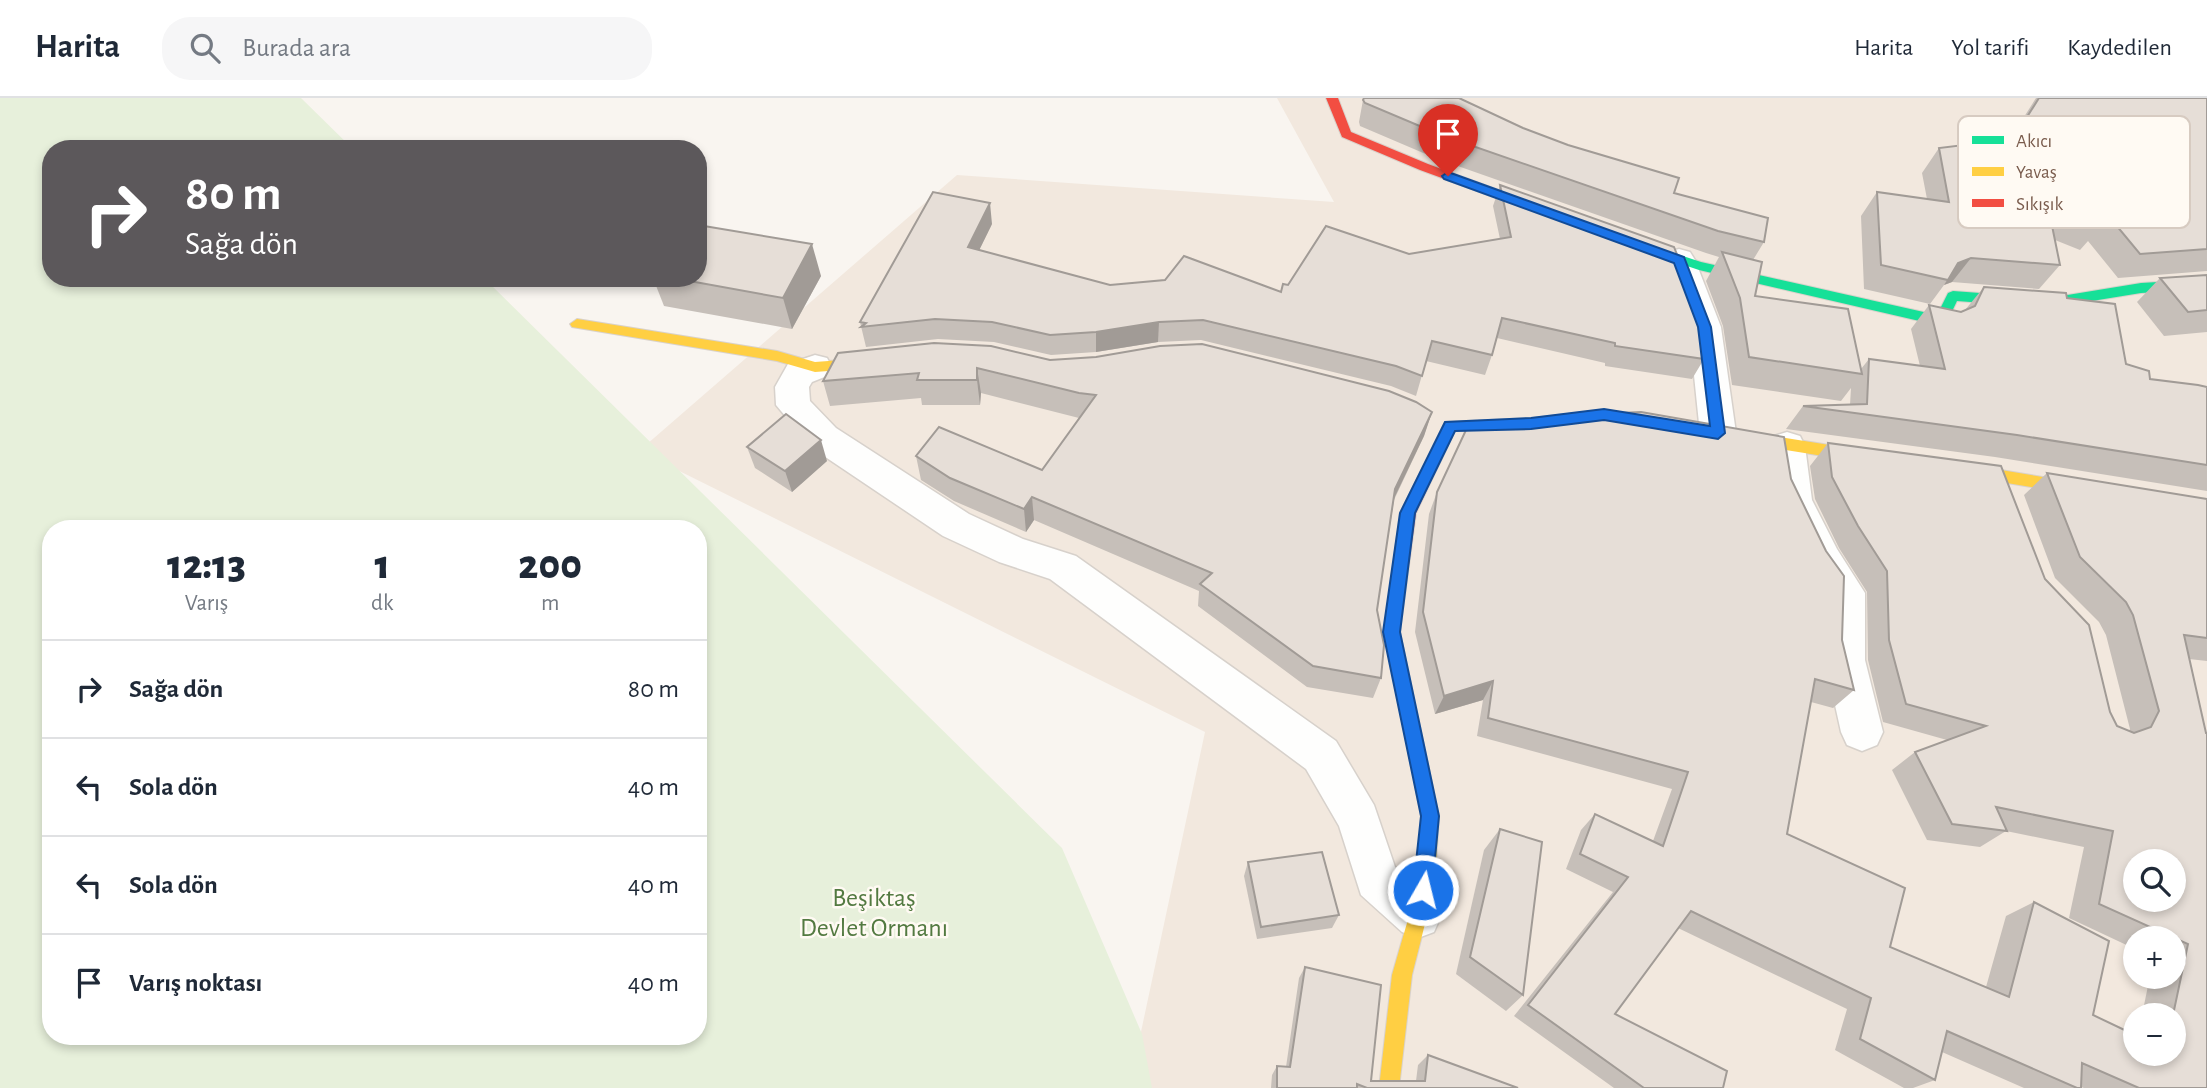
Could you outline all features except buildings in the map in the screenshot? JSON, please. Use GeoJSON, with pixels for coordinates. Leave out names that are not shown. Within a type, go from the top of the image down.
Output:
{"type":"FeatureCollection","features":[{"type":"Feature","properties":{"kind":"street"},"geometry":{"type":"LineString","coordinates":[[1332,98],[1346,134],[1424,167],[1564,219]]}},
{"type":"Feature","properties":{"kind":"street"},"geometry":{"type":"LineString","coordinates":[[1616,238],[1679,260],[1941,321],[1953,296],[2049,303],[2141,288],[2207,284]]}},
{"type":"Feature","properties":{"kind":"street"},"geometry":{"type":"LineString","coordinates":[[1679,260],[1705,327],[1712,432],[1787,446],[1891,460]]}},
{"type":"Feature","properties":{"kind":"street"},"geometry":{"type":"LineString","coordinates":[[577,324],[777,356],[815,366],[898,360]]}},
{"type":"Feature","properties":{"kind":"street"},"geometry":{"type":"LineString","coordinates":[[815,366],[800,373],[792,387],[793,405],[824,438],[956,526],[1012,551],[1063,567],[1321,755],[1359,819],[1377,880],[1418,915]]}},
{"type":"Feature","properties":{"kind":"street"},"geometry":{"type":"LineString","coordinates":[[1389,1088],[1402,975],[1418,915],[1427,864],[1430,816],[1392,632],[1408,513],[1445,424],[1531,423],[1604,415],[1667,425]]}},
{"type":"Feature","properties":{"kind":"street"},"geometry":{"type":"LineString","coordinates":[[1787,446],[1794,500],[1823,560],[1846,593],[1845,660],[1862,732]]}},
{"type":"Feature","properties":{"kind":"street"},"geometry":{"type":"LineString","coordinates":[[1930,465],[2106,493]]}},
{"type":"Feature","properties":{"kind":"street"},"geometry":{"type":"LineString","coordinates":[[1995,474],[2011,516]]}},
{"type":"Feature","properties":{"kind":"shaded area"},"geometry":{"type":"Polygon","coordinates":[[[1277,98],[2207,98],[2207,1088],[1129,1088],[1205,732],[639,451],[957,175],[1334,202],[1277,98]]]}},
{"type":"Feature","properties":{"kind":"green space","name":"Beşiktaş Devlet Ormanı"},"geometry":{"type":"Polygon","coordinates":[[[0,98],[301,98],[344,140],[42,140],[42,287],[493,287],[1062,848],[1142,1034],[1152,1088],[0,1088],[0,98]]]}},
{"type":"Feature","properties":{"kind":"traffic: fast"},"geometry":{"type":"LineString","coordinates":[[1629,242],[1699,266],[1941,321],[1953,296],[2049,303],[2141,288],[2207,284]]}},
{"type":"Feature","properties":{"kind":"traffic: slow"},"geometry":{"type":"LineString","coordinates":[[577,324],[777,356],[815,367],[882,362]]}},
{"type":"Feature","properties":{"kind":"traffic: slow"},"geometry":{"type":"LineString","coordinates":[[1735,436],[1873,458]]}},
{"type":"Feature","properties":{"kind":"traffic: slow"},"geometry":{"type":"LineString","coordinates":[[1953,468],[2091,491]]}},
{"type":"Feature","properties":{"kind":"traffic: slow"},"geometry":{"type":"LineString","coordinates":[[1389,1088],[1402,975],[1418,916],[1427,864],[1430,816],[1392,632],[1401,565]]}},
{"type":"Feature","properties":{"kind":"traffic: jam"},"geometry":{"type":"LineString","coordinates":[[1332,98],[1346,134],[1424,167],[1546,212]]}},
{"type":"Feature","properties":{"kind":"traffic: jam"},"geometry":{"type":"LineString","coordinates":[[1401,565],[1408,513],[1450,426],[1531,423],[1604,415],[1648,422]]}},
{"type":"Feature","properties":{"kind":"route"},"geometry":{"type":"LineString","coordinates":[[1423,890],[1430,816],[1392,632],[1408,513],[1450,426],[1531,423],[1604,415],[1718,433],[1705,327],[1679,260],[1448,176]]}}]}
